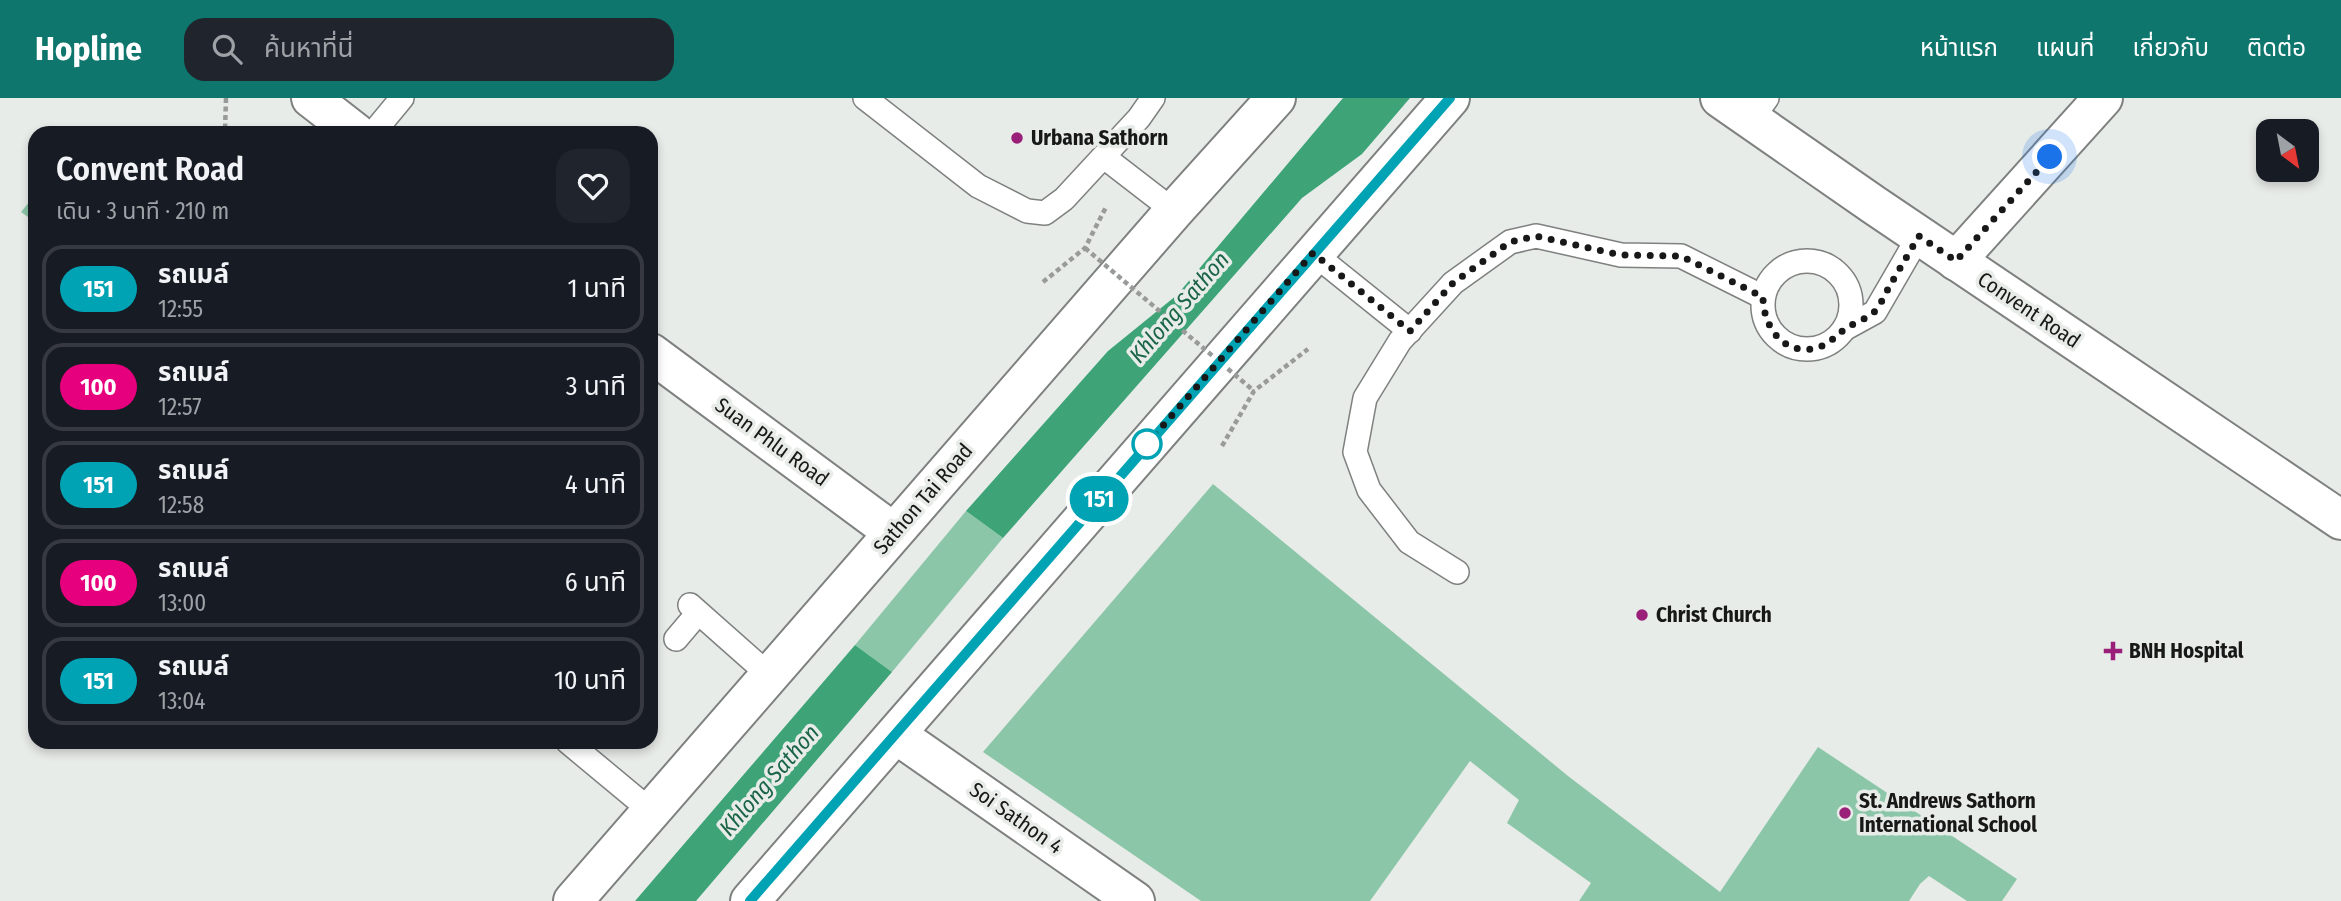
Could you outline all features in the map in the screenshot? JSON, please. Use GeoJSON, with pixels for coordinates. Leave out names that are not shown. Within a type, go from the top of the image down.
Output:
{"type":"FeatureCollection","features":[{"type":"Feature","properties":{"kind":"main road"},"geometry":{"type":"LineString","coordinates":[[311,98],[347,126]]}},
{"type":"Feature","properties":{"kind":"main road","name":"Sathon Tai Road"},"geometry":{"type":"LineString","coordinates":[[573,901],[1174,211],[1276,98]]}},
{"type":"Feature","properties":{"kind":"main road"},"geometry":{"type":"LineString","coordinates":[[750,901],[1450,98]]}},
{"type":"Feature","properties":{"kind":"main road","name":"Convent Road"},"geometry":{"type":"LineString","coordinates":[[1720,98],[1759,109],[1919,236],[2341,520]]}},
{"type":"Feature","properties":{"kind":"main road"},"geometry":{"type":"LineString","coordinates":[[1956,261],[2103,98]]}},
{"type":"Feature","properties":{"kind":"main road","name":"Suan Phlu Road"},"geometry":{"type":"LineString","coordinates":[[658,358],[893,532]]}},
{"type":"Feature","properties":{"kind":"main road","name":"Soi Sathon 4"},"geometry":{"type":"LineString","coordinates":[[897,735],[1135,901]]}},
{"type":"Feature","properties":{"kind":"lane"},"geometry":{"type":"LineString","coordinates":[[379,126],[402,98]]}},
{"type":"Feature","properties":{"kind":"lane"},"geometry":{"type":"LineString","coordinates":[[864,98],[978,186],[1027,211],[1045,214],[1064,200],[1139,118],[1153,98]]}},
{"type":"Feature","properties":{"kind":"lane"},"geometry":{"type":"LineString","coordinates":[[1104,157],[1174,211]]}},
{"type":"Feature","properties":{"kind":"lane"},"geometry":{"type":"LineString","coordinates":[[1457,572],[1409,542],[1369,490],[1355,452],[1365,398],[1400,341],[1453,283],[1510,242],[1536,236],[1621,255],[1681,256],[1763,297]]}},
{"type":"Feature","properties":{"kind":"lane"},"geometry":{"type":"LineString","coordinates":[[1844,329],[1850,315],[1847,287],[1839,275],[1828,267],[1801,261],[1776,273],[1768,284],[1763,297],[1763,312],[1768,326],[1777,338],[1790,346],[1805,349],[1820,347],[1833,340],[1844,329],[1875,312],[1919,236]]}},
{"type":"Feature","properties":{"kind":"lane"},"geometry":{"type":"LineString","coordinates":[[1313,253],[1410,331]]}},
{"type":"Feature","properties":{"kind":"lane"},"geometry":{"type":"LineString","coordinates":[[676,639],[694,609],[769,675]]}},
{"type":"Feature","properties":{"kind":"lane"},"geometry":{"type":"LineString","coordinates":[[581,749],[651,811]]}},
{"type":"Feature","properties":{"kind":"path"},"geometry":{"type":"LineString","coordinates":[[225,126],[226,98]]}},
{"type":"Feature","properties":{"kind":"path"},"geometry":{"type":"LineString","coordinates":[[1043,282],[1085,248],[1106,207]]}},
{"type":"Feature","properties":{"kind":"path"},"geometry":{"type":"LineString","coordinates":[[1085,248],[1254,391]]}},
{"type":"Feature","properties":{"kind":"path"},"geometry":{"type":"LineString","coordinates":[[1222,446],[1254,391],[1308,349]]}},
{"type":"Feature","properties":{"kind":"shaded area"},"geometry":{"type":"Polygon","coordinates":[[[28,204],[28,217],[21,212],[28,204]]]}},
{"type":"Feature","properties":{"kind":"shaded area"},"geometry":{"type":"Polygon","coordinates":[[[1213,484],[1568,776],[1720,892],[1818,747],[2017,879],[2002,901],[1967,901],[1929,876],[1909,901],[1579,901],[1591,883],[1507,823],[1519,800],[1470,761],[1370,901],[1201,901],[983,752],[1213,484]]]}},
{"type":"Feature","properties":{"kind":"shaded area"},"geometry":{"type":"Polygon","coordinates":[[[966,511],[1003,538],[892,672],[855,645],[966,511]]]}},
{"type":"Feature","properties":{"kind":"water","name":"Khlong Sathon"},"geometry":{"type":"Polygon","coordinates":[[[1343,98],[1410,98],[1362,154],[1302,198],[1003,538],[966,511],[1108,351],[1177,295],[1343,98]]]}},
{"type":"Feature","properties":{"kind":"water","name":"Khlong Sathon"},"geometry":{"type":"Polygon","coordinates":[[[855,645],[892,672],[696,901],[635,901],[855,645]]]}},
{"type":"Feature","properties":{"kind":"bus line","name":"151"},"geometry":{"type":"LineString","coordinates":[[750,901],[1450,98]]}},
{"type":"Feature","properties":{"kind":"place","name":"Urbana Sathorn"},"geometry":{"type":"Point","coordinates":[1017,138]}},
{"type":"Feature","properties":{"kind":"place","name":"Christ Church"},"geometry":{"type":"Point","coordinates":[1642,615]}},
{"type":"Feature","properties":{"kind":"place","name":"BNH Hospital"},"geometry":{"type":"Point","coordinates":[2113,651]}},
{"type":"Feature","properties":{"kind":"place","name":"St. Andrews Sathorn International School"},"geometry":{"type":"Point","coordinates":[1845,813]}},
{"type":"Feature","properties":{"kind":"route"},"geometry":{"type":"LineString","coordinates":[[1147,444],[1313,253],[1410,331],[1453,283],[1510,242],[1536,236],[1621,255],[1681,256],[1763,297],[1763,312],[1768,326],[1777,338],[1790,346],[1805,349],[1820,347],[1833,340],[1844,329],[1875,312],[1919,236],[1956,261],[2050,157]]}}]}
